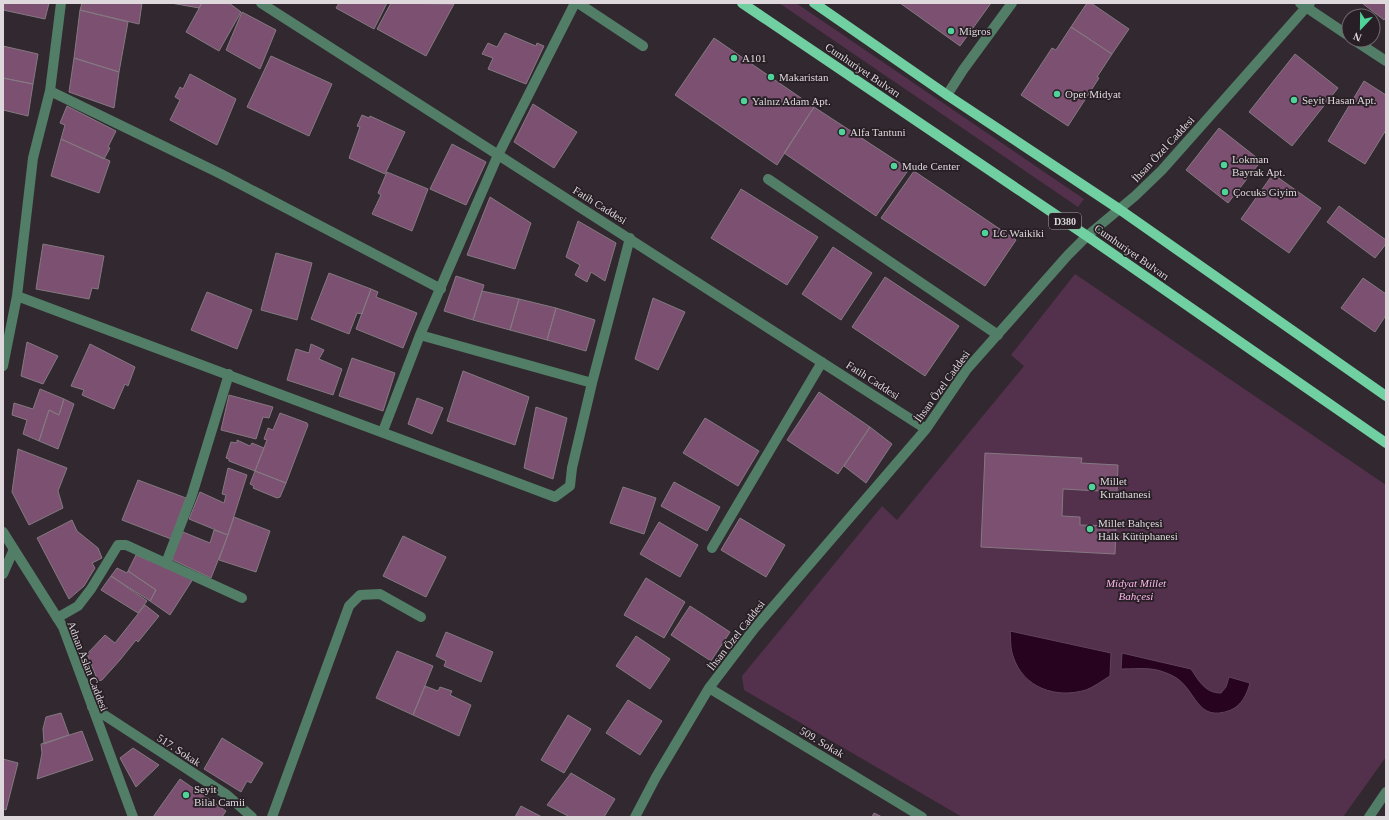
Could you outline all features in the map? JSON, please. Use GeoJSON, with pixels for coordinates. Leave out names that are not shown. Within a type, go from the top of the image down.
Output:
{"type":"FeatureCollection","features":[{"type":"Feature","properties":{"kind":"main road","name":"Cumhuriyet Bulvarı"},"geometry":{"type":"LineString","coordinates":[[742,3],[1087,236],[1386,443]]}},
{"type":"Feature","properties":{"kind":"main road"},"geometry":{"type":"LineString","coordinates":[[814,3],[947,95],[1119,209],[1386,396]]}},
{"type":"Feature","properties":{"kind":"street"},"geometry":{"type":"LineString","coordinates":[[3,366],[17,296],[33,158],[50,91],[61,3]]}},
{"type":"Feature","properties":{"kind":"street","name":"Fatih Caddesi"},"geometry":{"type":"LineString","coordinates":[[261,3],[926,429]]}},
{"type":"Feature","properties":{"kind":"street"},"geometry":{"type":"LineString","coordinates":[[383,431],[420,335],[498,155],[576,3],[643,46]]}},
{"type":"Feature","properties":{"kind":"street"},"geometry":{"type":"LineString","coordinates":[[947,95],[963,70],[1012,3]]}},
{"type":"Feature","properties":{"kind":"street"},"geometry":{"type":"LineString","coordinates":[[1305,4],[1341,30]]}},
{"type":"Feature","properties":{"kind":"street","name":"İhsan Özel Caddesi"},"geometry":{"type":"LineString","coordinates":[[635,817],[656,777],[709,688],[754,630],[926,429],[967,369],[1087,236],[1162,170],[1305,4]]}},
{"type":"Feature","properties":{"kind":"street"},"geometry":{"type":"LineString","coordinates":[[1366,48],[1386,62]]}},
{"type":"Feature","properties":{"kind":"street"},"geometry":{"type":"LineString","coordinates":[[50,91],[221,174],[441,289]]}},
{"type":"Feature","properties":{"kind":"street"},"geometry":{"type":"LineString","coordinates":[[768,179],[998,335]]}},
{"type":"Feature","properties":{"kind":"street"},"geometry":{"type":"LineString","coordinates":[[17,296],[383,431],[556,497],[570,486],[572,468],[592,383],[630,238]]}},
{"type":"Feature","properties":{"kind":"street"},"geometry":{"type":"LineString","coordinates":[[420,335],[592,383]]}},
{"type":"Feature","properties":{"kind":"street"},"geometry":{"type":"LineString","coordinates":[[712,548],[822,362]]}},
{"type":"Feature","properties":{"kind":"street"},"geometry":{"type":"LineString","coordinates":[[166,563],[192,494],[229,374]]}},
{"type":"Feature","properties":{"kind":"street","name":"Adnan Aslan Caddesi"},"geometry":{"type":"LineString","coordinates":[[3,532],[63,627],[132,817]]}},
{"type":"Feature","properties":{"kind":"street"},"geometry":{"type":"LineString","coordinates":[[57,618],[78,606],[91,589],[118,545],[126,545],[242,598]]}},
{"type":"Feature","properties":{"kind":"street"},"geometry":{"type":"LineString","coordinates":[[3,574],[14,549]]}},
{"type":"Feature","properties":{"kind":"street"},"geometry":{"type":"LineString","coordinates":[[272,817],[349,606],[360,595],[380,594],[421,617]]}},
{"type":"Feature","properties":{"kind":"street","name":"509. Sokak"},"geometry":{"type":"LineString","coordinates":[[709,688],[922,817]]}},
{"type":"Feature","properties":{"kind":"street","name":"517. Sokak"},"geometry":{"type":"LineString","coordinates":[[92,707],[227,795],[252,817]]}},
{"type":"Feature","properties":{"kind":"street"},"geometry":{"type":"LineString","coordinates":[[1368,817],[1386,792]]}},
{"type":"Feature","properties":{"kind":"green space"},"geometry":{"type":"Polygon","coordinates":[[[779,3],[796,3],[1084,199],[1078,207],[779,3]]]}},
{"type":"Feature","properties":{"kind":"green space","name":"Midyat Millet Bahçesi"},"geometry":{"type":"Polygon","coordinates":[[[1075,274],[1386,485],[1386,757],[1343,817],[962,817],[744,690],[742,676],[882,506],[897,520],[1024,366],[1011,355],[1075,274]]]}},
{"type":"Feature","properties":{"kind":"shaded area"},"geometry":{"type":"Polygon","coordinates":[[[1010,631],[1111,653],[1110,676],[1089,689],[1075,692],[1052,692],[1042,688],[1024,676],[1018,667],[1012,653],[1010,631]]]}},
{"type":"Feature","properties":{"kind":"shaded area"},"geometry":{"type":"Polygon","coordinates":[[[1122,653],[1191,669],[1203,686],[1215,692],[1221,693],[1226,687],[1229,677],[1250,683],[1244,699],[1235,708],[1219,713],[1210,712],[1203,709],[1181,681],[1173,676],[1154,669],[1121,669],[1122,653]]]}},
{"type":"Feature","properties":{"kind":"building"},"geometry":{"type":"Polygon","coordinates":[[[3,3],[49,3],[45,19],[3,10],[3,3]]]}},
{"type":"Feature","properties":{"kind":"building"},"geometry":{"type":"Polygon","coordinates":[[[82,3],[142,3],[139,24],[80,10],[82,3]]]}},
{"type":"Feature","properties":{"kind":"building"},"geometry":{"type":"Polygon","coordinates":[[[171,3],[202,3],[199,8],[171,3]]]}},
{"type":"Feature","properties":{"kind":"building"},"geometry":{"type":"Polygon","coordinates":[[[202,3],[229,3],[241,12],[219,51],[186,32],[202,3]]]}},
{"type":"Feature","properties":{"kind":"building"},"geometry":{"type":"Polygon","coordinates":[[[339,3],[387,3],[374,29],[336,8],[339,3]]]}},
{"type":"Feature","properties":{"kind":"building"},"geometry":{"type":"Polygon","coordinates":[[[391,3],[454,4],[426,56],[377,29],[391,3]]]}},
{"type":"Feature","properties":{"kind":"building"},"geometry":{"type":"Polygon","coordinates":[[[900,3],[991,3],[960,46],[900,3]]]}},
{"type":"Feature","properties":{"kind":"building"},"geometry":{"type":"Polygon","coordinates":[[[1087,3],[1091,3],[1129,29],[1112,54],[1071,27],[1087,3]]]}},
{"type":"Feature","properties":{"kind":"building"},"geometry":{"type":"Polygon","coordinates":[[[1362,3],[1386,3],[1386,17],[1384,20],[1381,18],[1381,8],[1368,8],[1362,3]]]}},
{"type":"Feature","properties":{"kind":"building"},"geometry":{"type":"Polygon","coordinates":[[[80,10],[128,22],[119,72],[74,58],[80,10]]]}},
{"type":"Feature","properties":{"kind":"building"},"geometry":{"type":"Polygon","coordinates":[[[242,12],[276,30],[260,69],[226,50],[242,12]]]}},
{"type":"Feature","properties":{"kind":"building"},"geometry":{"type":"Polygon","coordinates":[[[1071,27],[1112,54],[1097,77],[1099,78],[1068,126],[1021,95],[1052,48],[1056,50],[1071,27]]]}},
{"type":"Feature","properties":{"kind":"building"},"geometry":{"type":"Polygon","coordinates":[[[505,33],[536,46],[537,43],[544,46],[526,84],[488,69],[493,58],[482,54],[488,43],[497,47],[505,33]]]}},
{"type":"Feature","properties":{"kind":"building","name":"Yalnız Adam Apt."},"geometry":{"type":"Polygon","coordinates":[[[714,38],[814,107],[777,165],[675,95],[714,38]]]}},
{"type":"Feature","properties":{"kind":"building"},"geometry":{"type":"Polygon","coordinates":[[[3,46],[38,54],[33,84],[3,78],[3,46]]]}},
{"type":"Feature","properties":{"kind":"building","name":"Seyit Hasan Apt."},"geometry":{"type":"Polygon","coordinates":[[[1295,54],[1338,88],[1292,146],[1249,112],[1295,54]]]}},
{"type":"Feature","properties":{"kind":"building"},"geometry":{"type":"Polygon","coordinates":[[[271,56],[332,84],[309,136],[247,107],[271,56]]]}},
{"type":"Feature","properties":{"kind":"building"},"geometry":{"type":"Polygon","coordinates":[[[74,58],[119,72],[114,108],[69,92],[74,58]]]}},
{"type":"Feature","properties":{"kind":"building"},"geometry":{"type":"Polygon","coordinates":[[[190,74],[236,99],[217,145],[170,120],[180,100],[175,97],[180,87],[183,89],[190,74]]]}},
{"type":"Feature","properties":{"kind":"building"},"geometry":{"type":"Polygon","coordinates":[[[3,78],[33,84],[28,116],[3,110],[3,78]]]}},
{"type":"Feature","properties":{"kind":"building"},"geometry":{"type":"Polygon","coordinates":[[[1364,81],[1386,95],[1386,130],[1365,164],[1328,141],[1364,81]]]}},
{"type":"Feature","properties":{"kind":"building"},"geometry":{"type":"Polygon","coordinates":[[[533,104],[577,132],[554,168],[514,142],[533,104]]]}},
{"type":"Feature","properties":{"kind":"building"},"geometry":{"type":"Polygon","coordinates":[[[67,106],[116,131],[104,159],[61,139],[65,125],[60,123],[67,106]]]}},
{"type":"Feature","properties":{"kind":"building"},"geometry":{"type":"Polygon","coordinates":[[[814,107],[909,169],[876,216],[784,153],[814,107]]]}},
{"type":"Feature","properties":{"kind":"building"},"geometry":{"type":"Polygon","coordinates":[[[362,115],[369,118],[370,116],[405,132],[385,174],[349,158],[360,127],[357,126],[362,115]]]}},
{"type":"Feature","properties":{"kind":"building","name":"Lokman Bayrak Apt."},"geometry":{"type":"Polygon","coordinates":[[[1219,128],[1261,161],[1228,203],[1186,170],[1219,128]]]}},
{"type":"Feature","properties":{"kind":"building"},"geometry":{"type":"Polygon","coordinates":[[[61,139],[110,161],[99,193],[51,176],[61,139]]]}},
{"type":"Feature","properties":{"kind":"building"},"geometry":{"type":"Polygon","coordinates":[[[452,144],[486,162],[466,205],[430,189],[452,144]]]}},
{"type":"Feature","properties":{"kind":"building"},"geometry":{"type":"Polygon","coordinates":[[[914,171],[1016,240],[985,286],[881,218],[914,171]]]}},
{"type":"Feature","properties":{"kind":"building"},"geometry":{"type":"Polygon","coordinates":[[[387,172],[428,189],[412,231],[372,214],[381,195],[378,193],[387,172]]]}},
{"type":"Feature","properties":{"kind":"building"},"geometry":{"type":"Polygon","coordinates":[[[1273,174],[1321,208],[1289,253],[1241,219],[1273,174]]]}},
{"type":"Feature","properties":{"kind":"building"},"geometry":{"type":"Polygon","coordinates":[[[741,189],[818,237],[787,285],[711,238],[741,189]]]}},
{"type":"Feature","properties":{"kind":"building"},"geometry":{"type":"Polygon","coordinates":[[[490,197],[531,223],[515,269],[467,255],[490,197]]]}},
{"type":"Feature","properties":{"kind":"building"},"geometry":{"type":"Polygon","coordinates":[[[1339,206],[1386,240],[1386,244],[1375,258],[1327,222],[1339,206]]]}},
{"type":"Feature","properties":{"kind":"building"},"geometry":{"type":"Polygon","coordinates":[[[578,221],[616,243],[605,281],[591,272],[587,282],[575,275],[580,265],[566,257],[578,221]]]}},
{"type":"Feature","properties":{"kind":"building"},"geometry":{"type":"Polygon","coordinates":[[[43,244],[104,256],[98,289],[92,288],[89,299],[36,289],[43,244]]]}},
{"type":"Feature","properties":{"kind":"building"},"geometry":{"type":"Polygon","coordinates":[[[833,247],[872,273],[841,320],[802,294],[833,247]]]}},
{"type":"Feature","properties":{"kind":"building"},"geometry":{"type":"Polygon","coordinates":[[[276,253],[312,263],[297,320],[261,310],[276,253]]]}},
{"type":"Feature","properties":{"kind":"building"},"geometry":{"type":"Polygon","coordinates":[[[329,273],[371,289],[362,314],[357,313],[349,334],[311,319],[329,273]]]}},
{"type":"Feature","properties":{"kind":"building"},"geometry":{"type":"Polygon","coordinates":[[[456,276],[484,285],[473,320],[444,311],[456,276]]]}},
{"type":"Feature","properties":{"kind":"building"},"geometry":{"type":"Polygon","coordinates":[[[885,277],[959,326],[925,376],[852,327],[885,277]]]}},
{"type":"Feature","properties":{"kind":"building"},"geometry":{"type":"Polygon","coordinates":[[[1363,278],[1386,294],[1386,315],[1375,332],[1341,308],[1363,278]]]}},
{"type":"Feature","properties":{"kind":"building"},"geometry":{"type":"Polygon","coordinates":[[[371,289],[378,292],[376,297],[417,313],[403,348],[356,329],[371,289]]]}},
{"type":"Feature","properties":{"kind":"building"},"geometry":{"type":"Polygon","coordinates":[[[482,291],[519,299],[510,330],[473,320],[482,291]]]}},
{"type":"Feature","properties":{"kind":"building"},"geometry":{"type":"Polygon","coordinates":[[[207,292],[252,310],[237,349],[191,330],[207,292]]]}},
{"type":"Feature","properties":{"kind":"building"},"geometry":{"type":"Polygon","coordinates":[[[653,298],[685,312],[658,370],[635,359],[653,298]]]}},
{"type":"Feature","properties":{"kind":"building"},"geometry":{"type":"Polygon","coordinates":[[[519,299],[556,308],[547,340],[510,330],[519,299]]]}},
{"type":"Feature","properties":{"kind":"building"},"geometry":{"type":"Polygon","coordinates":[[[556,308],[595,320],[586,351],[547,340],[556,308]]]}},
{"type":"Feature","properties":{"kind":"building"},"geometry":{"type":"Polygon","coordinates":[[[27,342],[58,356],[43,384],[21,376],[27,342]]]}},
{"type":"Feature","properties":{"kind":"building"},"geometry":{"type":"Polygon","coordinates":[[[90,344],[135,367],[128,386],[125,384],[114,409],[82,395],[84,390],[71,386],[90,344]]]}},
{"type":"Feature","properties":{"kind":"building"},"geometry":{"type":"Polygon","coordinates":[[[311,344],[324,350],[319,359],[342,369],[333,395],[287,380],[296,349],[309,353],[311,344]]]}},
{"type":"Feature","properties":{"kind":"building"},"geometry":{"type":"Polygon","coordinates":[[[352,358],[395,373],[383,411],[339,396],[352,358]]]}},
{"type":"Feature","properties":{"kind":"building"},"geometry":{"type":"Polygon","coordinates":[[[463,371],[529,397],[515,445],[447,421],[463,371]]]}},
{"type":"Feature","properties":{"kind":"building"},"geometry":{"type":"Polygon","coordinates":[[[40,389],[64,399],[59,415],[49,410],[39,441],[23,434],[27,420],[12,415],[14,403],[33,409],[40,389]]]}},
{"type":"Feature","properties":{"kind":"building"},"geometry":{"type":"Polygon","coordinates":[[[819,392],[870,427],[838,474],[787,440],[819,392]]]}},
{"type":"Feature","properties":{"kind":"building"},"geometry":{"type":"Polygon","coordinates":[[[229,395],[273,407],[269,418],[263,417],[256,439],[221,430],[229,395]]]}},
{"type":"Feature","properties":{"kind":"building"},"geometry":{"type":"Polygon","coordinates":[[[417,398],[443,408],[432,434],[408,424],[417,398]]]}},
{"type":"Feature","properties":{"kind":"building"},"geometry":{"type":"Polygon","coordinates":[[[64,399],[74,404],[58,449],[39,441],[49,410],[59,415],[64,399]]]}},
{"type":"Feature","properties":{"kind":"building"},"geometry":{"type":"Polygon","coordinates":[[[536,407],[567,418],[553,479],[524,468],[536,407]]]}},
{"type":"Feature","properties":{"kind":"building"},"geometry":{"type":"Polygon","coordinates":[[[280,413],[307,423],[308,425],[286,483],[255,471],[267,440],[264,439],[268,428],[273,430],[280,413]]]}},
{"type":"Feature","properties":{"kind":"building"},"geometry":{"type":"Polygon","coordinates":[[[705,418],[759,451],[738,486],[683,453],[705,418]]]}},
{"type":"Feature","properties":{"kind":"building"},"geometry":{"type":"Polygon","coordinates":[[[870,427],[892,444],[866,483],[844,466],[870,427]]]}},
{"type":"Feature","properties":{"kind":"building"},"geometry":{"type":"Polygon","coordinates":[[[237,440],[250,446],[252,443],[264,448],[255,471],[229,461],[229,459],[226,458],[231,442],[237,443],[237,440]]]}},
{"type":"Feature","properties":{"kind":"building"},"geometry":{"type":"Polygon","coordinates":[[[18,449],[67,468],[58,491],[63,508],[29,525],[12,492],[18,449]]]}},
{"type":"Feature","properties":{"kind":"building"},"geometry":{"type":"Polygon","coordinates":[[[985,453],[1082,458],[1081,463],[1118,465],[1117,492],[1063,489],[1062,516],[1080,517],[1080,525],[1116,526],[1115,554],[981,547],[985,453]]]}},
{"type":"Feature","properties":{"kind":"building"},"geometry":{"type":"Polygon","coordinates":[[[228,468],[247,475],[228,535],[189,519],[200,492],[224,503],[226,495],[222,494],[228,468]]]}},
{"type":"Feature","properties":{"kind":"building"},"geometry":{"type":"Polygon","coordinates":[[[255,471],[286,483],[280,497],[277,498],[253,488],[254,486],[250,484],[255,471]]]}},
{"type":"Feature","properties":{"kind":"building"},"geometry":{"type":"Polygon","coordinates":[[[138,480],[186,498],[171,539],[122,520],[138,480]]]}},
{"type":"Feature","properties":{"kind":"building"},"geometry":{"type":"Polygon","coordinates":[[[674,482],[720,507],[707,531],[661,506],[674,482]]]}},
{"type":"Feature","properties":{"kind":"building"},"geometry":{"type":"Polygon","coordinates":[[[623,487],[656,498],[644,534],[610,523],[623,487]]]}},
{"type":"Feature","properties":{"kind":"building"},"geometry":{"type":"Polygon","coordinates":[[[234,517],[270,531],[256,572],[219,560],[234,517]]]}},
{"type":"Feature","properties":{"kind":"building"},"geometry":{"type":"Polygon","coordinates":[[[740,518],[785,545],[766,577],[721,550],[740,518]]]}},
{"type":"Feature","properties":{"kind":"building"},"geometry":{"type":"Polygon","coordinates":[[[72,520],[77,531],[98,548],[102,558],[92,563],[95,568],[84,586],[69,599],[37,538],[72,520]]]}},
{"type":"Feature","properties":{"kind":"building"},"geometry":{"type":"Polygon","coordinates":[[[659,522],[698,545],[680,577],[640,554],[659,522]]]}},
{"type":"Feature","properties":{"kind":"building"},"geometry":{"type":"Polygon","coordinates":[[[214,530],[228,535],[211,578],[171,559],[183,532],[210,543],[214,530]]]}},
{"type":"Feature","properties":{"kind":"building"},"geometry":{"type":"Polygon","coordinates":[[[403,536],[446,557],[426,597],[383,576],[403,536]]]}},
{"type":"Feature","properties":{"kind":"building"},"geometry":{"type":"Polygon","coordinates":[[[136,555],[193,579],[170,615],[150,601],[156,590],[128,571],[136,555]]]}},
{"type":"Feature","properties":{"kind":"building"},"geometry":{"type":"Polygon","coordinates":[[[117,568],[127,573],[128,571],[156,590],[150,601],[111,576],[117,568]]]}},
{"type":"Feature","properties":{"kind":"building"},"geometry":{"type":"Polygon","coordinates":[[[111,576],[147,601],[138,613],[101,590],[111,576]]]}},
{"type":"Feature","properties":{"kind":"building"},"geometry":{"type":"Polygon","coordinates":[[[646,578],[685,602],[664,638],[624,615],[646,578]]]}},
{"type":"Feature","properties":{"kind":"building"},"geometry":{"type":"Polygon","coordinates":[[[145,605],[159,616],[138,642],[136,640],[102,680],[98,681],[87,654],[105,635],[115,643],[145,605]]]}},
{"type":"Feature","properties":{"kind":"building"},"geometry":{"type":"Polygon","coordinates":[[[690,606],[730,632],[711,661],[671,635],[690,606]]]}},
{"type":"Feature","properties":{"kind":"building"},"geometry":{"type":"Polygon","coordinates":[[[446,632],[493,652],[481,682],[444,666],[446,661],[436,656],[446,632]]]}},
{"type":"Feature","properties":{"kind":"building"},"geometry":{"type":"Polygon","coordinates":[[[636,636],[670,659],[650,689],[616,666],[636,636]]]}},
{"type":"Feature","properties":{"kind":"building"},"geometry":{"type":"Polygon","coordinates":[[[397,651],[433,666],[413,715],[376,698],[397,651]]]}},
{"type":"Feature","properties":{"kind":"building"},"geometry":{"type":"Polygon","coordinates":[[[425,686],[438,691],[440,687],[452,691],[450,695],[471,705],[459,736],[413,715],[425,686]]]}},
{"type":"Feature","properties":{"kind":"building"},"geometry":{"type":"Polygon","coordinates":[[[628,700],[662,721],[640,755],[606,733],[628,700]]]}},
{"type":"Feature","properties":{"kind":"building"},"geometry":{"type":"Polygon","coordinates":[[[61,713],[69,735],[44,744],[43,729],[46,717],[61,713]]]}},
{"type":"Feature","properties":{"kind":"building"},"geometry":{"type":"Polygon","coordinates":[[[568,715],[591,729],[564,773],[541,760],[568,715]]]}},
{"type":"Feature","properties":{"kind":"building"},"geometry":{"type":"Polygon","coordinates":[[[82,731],[93,760],[37,779],[42,753],[41,744],[82,731]]]}},
{"type":"Feature","properties":{"kind":"building"},"geometry":{"type":"Polygon","coordinates":[[[222,738],[263,763],[251,783],[247,781],[241,792],[204,769],[222,738]]]}},
{"type":"Feature","properties":{"kind":"building"},"geometry":{"type":"Polygon","coordinates":[[[133,748],[159,765],[136,787],[120,758],[133,748]]]}},
{"type":"Feature","properties":{"kind":"building"},"geometry":{"type":"Polygon","coordinates":[[[3,759],[18,763],[6,810],[3,809],[3,759]]]}},
{"type":"Feature","properties":{"kind":"building"},"geometry":{"type":"Polygon","coordinates":[[[571,773],[615,799],[604,817],[570,817],[547,805],[571,773]]]}},
{"type":"Feature","properties":{"kind":"building","name":"Seyit Bilal Camii"},"geometry":{"type":"Polygon","coordinates":[[[180,779],[226,811],[222,817],[153,817],[180,779]]]}},
{"type":"Feature","properties":{"kind":"building"},"geometry":{"type":"Polygon","coordinates":[[[521,806],[542,817],[515,817],[521,806]]]}},
{"type":"Feature","properties":{"kind":"building"},"geometry":{"type":"Polygon","coordinates":[[[874,813],[882,817],[872,817],[874,813]]]}},
{"type":"Feature","properties":{"kind":"place","name":"Migros"},"geometry":{"type":"Point","coordinates":[951,31]}},
{"type":"Feature","properties":{"kind":"place","name":"A101"},"geometry":{"type":"Point","coordinates":[734,58]}},
{"type":"Feature","properties":{"kind":"place","name":"Makaristan"},"geometry":{"type":"Point","coordinates":[771,77]}},
{"type":"Feature","properties":{"kind":"place","name":"Opet Midyat"},"geometry":{"type":"Point","coordinates":[1057,94]}},
{"type":"Feature","properties":{"kind":"place","name":"Seyit Hasan Apt."},"geometry":{"type":"Point","coordinates":[1294,100]}},
{"type":"Feature","properties":{"kind":"place","name":"Yalnız Adam Apt."},"geometry":{"type":"Point","coordinates":[744,101]}},
{"type":"Feature","properties":{"kind":"place","name":"Alfa Tantuni"},"geometry":{"type":"Point","coordinates":[842,132]}},
{"type":"Feature","properties":{"kind":"place","name":"Lokman Bayrak Apt."},"geometry":{"type":"Point","coordinates":[1224,165]}},
{"type":"Feature","properties":{"kind":"place","name":"Mude Center"},"geometry":{"type":"Point","coordinates":[894,166]}},
{"type":"Feature","properties":{"kind":"place","name":"Çocuks Giyim"},"geometry":{"type":"Point","coordinates":[1225,192]}},
{"type":"Feature","properties":{"kind":"place","name":"LC Waikiki"},"geometry":{"type":"Point","coordinates":[985,233]}},
{"type":"Feature","properties":{"kind":"place","name":"Millet Kırathanesi"},"geometry":{"type":"Point","coordinates":[1092,487]}},
{"type":"Feature","properties":{"kind":"place","name":"Millet Bahçesi Halk Kütüphanesi"},"geometry":{"type":"Point","coordinates":[1090,529]}},
{"type":"Feature","properties":{"kind":"place","name":"Seyit Bilal Camii"},"geometry":{"type":"Point","coordinates":[186,795]}}]}
